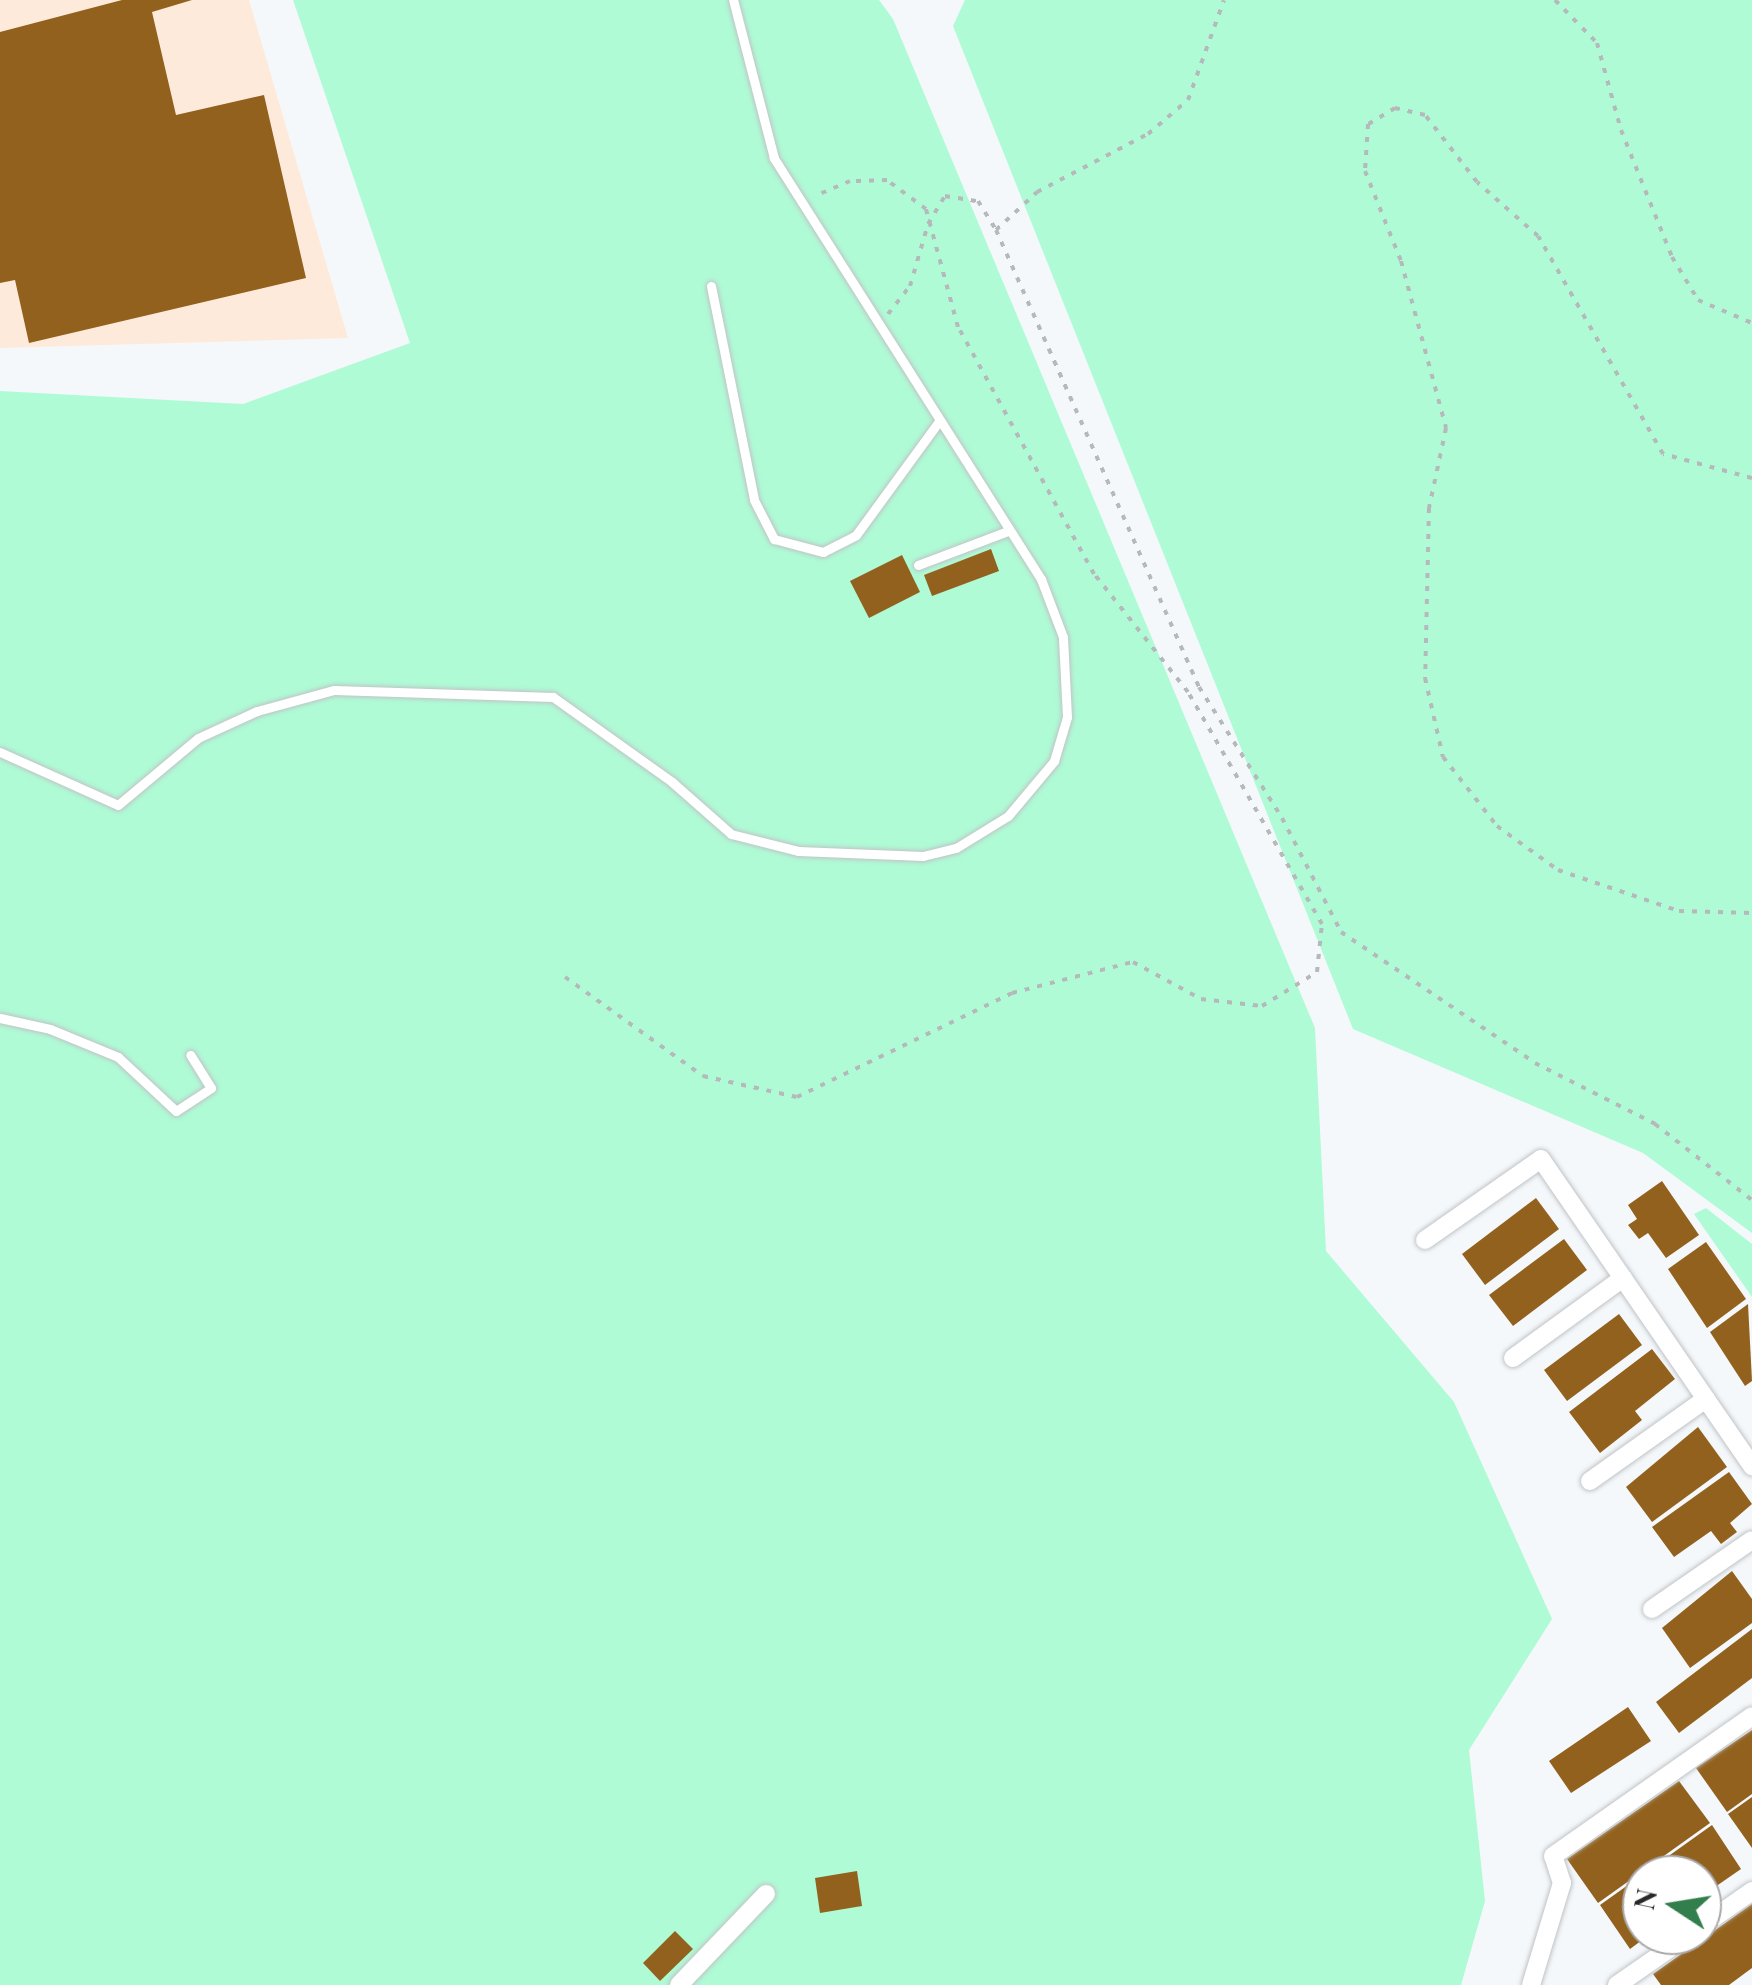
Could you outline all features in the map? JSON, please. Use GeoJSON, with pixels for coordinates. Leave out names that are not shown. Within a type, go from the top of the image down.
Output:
{"type":"FeatureCollection","features":[{"type":"Feature","properties":{"kind":"street"},"geometry":{"type":"LineString","coordinates":[[1426,1240],[1541,1159],[1752,1466]]}},
{"type":"Feature","properties":{"kind":"street"},"geometry":{"type":"LineString","coordinates":[[1513,1358],[1623,1278]]}},
{"type":"Feature","properties":{"kind":"street"},"geometry":{"type":"LineString","coordinates":[[1590,1481],[1706,1400]]}},
{"type":"Feature","properties":{"kind":"street"},"geometry":{"type":"LineString","coordinates":[[1652,1610],[1752,1540]]}},
{"type":"Feature","properties":{"kind":"street"},"geometry":{"type":"LineString","coordinates":[[1531,1985],[1562,1883],[1553,1856],[1752,1716]]}},
{"type":"Feature","properties":{"kind":"street"},"geometry":{"type":"LineString","coordinates":[[1722,1912],[1752,1891]]}},
{"type":"Feature","properties":{"kind":"street"},"geometry":{"type":"LineString","coordinates":[[679,1985],[766,1894]]}},
{"type":"Feature","properties":{"kind":"street"},"geometry":{"type":"LineString","coordinates":[[1617,1985],[1660,1955]]}},
{"type":"Feature","properties":{"kind":"lane"},"geometry":{"type":"LineString","coordinates":[[0,752],[118,805],[198,738],[257,711],[334,690],[552,697],[672,782],[732,834],[798,851],[923,856],[956,848],[1008,816],[1054,761],[1067,717],[1063,637],[1041,579],[774,158],[732,0]]}},
{"type":"Feature","properties":{"kind":"lane"},"geometry":{"type":"LineString","coordinates":[[711,286],[754,500],[774,539],[823,552],[856,534],[939,421]]}},
{"type":"Feature","properties":{"kind":"lane"},"geometry":{"type":"LineString","coordinates":[[918,565],[1008,530]]}},
{"type":"Feature","properties":{"kind":"lane"},"geometry":{"type":"LineString","coordinates":[[0,1018],[50,1029],[118,1057],[176,1111],[211,1088],[190,1055]]}},
{"type":"Feature","properties":{"kind":"path"},"geometry":{"type":"LineString","coordinates":[[996,230],[1037,192],[1148,134],[1188,100],[1224,0]]}},
{"type":"Feature","properties":{"kind":"path"},"geometry":{"type":"LineString","coordinates":[[1555,0],[1597,43],[1621,130],[1672,258],[1698,300],[1752,322]]}},
{"type":"Feature","properties":{"kind":"path"},"geometry":{"type":"LineString","coordinates":[[1752,478],[1663,454],[1538,236],[1477,182],[1425,115],[1395,108],[1368,124],[1365,171],[1413,299],[1446,428],[1429,508],[1425,678],[1443,757],[1497,826],[1558,870],[1679,911],[1752,912]]}},
{"type":"Feature","properties":{"kind":"path"},"geometry":{"type":"LineString","coordinates":[[564,978],[703,1076],[797,1097],[1012,992],[1132,962],[1201,999],[1262,1006],[1317,972],[1322,924],[1188,692],[1094,574],[958,328],[926,209],[887,180],[850,181],[801,202]]}},
{"type":"Feature","properties":{"kind":"path"},"geometry":{"type":"LineString","coordinates":[[878,325],[910,286],[928,224],[945,196],[978,201],[996,230],[1199,687],[1282,818],[1341,932],[1535,1064],[1655,1124],[1752,1200]]}},
{"type":"Feature","properties":{"kind":"shaded area"},"geometry":{"type":"Polygon","coordinates":[[[0,0],[249,0],[348,338],[0,348],[0,0]]]}},
{"type":"Feature","properties":{"kind":"green space"},"geometry":{"type":"Polygon","coordinates":[[[293,0],[879,0],[893,19],[1315,1028],[1326,1251],[1454,1402],[1552,1619],[1469,1750],[1485,1901],[1461,1985],[0,1985],[0,391],[243,404],[410,343],[293,0]]]}},
{"type":"Feature","properties":{"kind":"green space"},"geometry":{"type":"Polygon","coordinates":[[[965,0],[1752,0],[1752,1233],[1643,1153],[1353,1029],[953,26],[965,0]]]}},
{"type":"Feature","properties":{"kind":"green space"},"geometry":{"type":"Polygon","coordinates":[[[1706,1208],[1752,1244],[1752,1297],[1694,1214],[1706,1208]]]}},
{"type":"Feature","properties":{"kind":"building"},"geometry":{"type":"Polygon","coordinates":[[[122,0],[192,0],[152,12],[176,115],[264,95],[306,278],[29,343],[15,280],[0,283],[0,32],[122,0]]]}},
{"type":"Feature","properties":{"kind":"building"},"geometry":{"type":"Polygon","coordinates":[[[991,549],[999,571],[932,596],[924,575],[991,549]]]}},
{"type":"Feature","properties":{"kind":"building"},"geometry":{"type":"Polygon","coordinates":[[[902,555],[920,592],[869,618],[850,581],[902,555]]]}},
{"type":"Feature","properties":{"kind":"building"},"geometry":{"type":"Polygon","coordinates":[[[1662,1181],[1699,1235],[1666,1258],[1648,1233],[1639,1239],[1628,1225],[1637,1219],[1628,1205],[1662,1181]]]}},
{"type":"Feature","properties":{"kind":"building"},"geometry":{"type":"Polygon","coordinates":[[[1536,1198],[1559,1229],[1485,1285],[1462,1254],[1536,1198]]]}},
{"type":"Feature","properties":{"kind":"building"},"geometry":{"type":"Polygon","coordinates":[[[1564,1239],[1587,1270],[1513,1326],[1489,1295],[1564,1239]]]}},
{"type":"Feature","properties":{"kind":"building"},"geometry":{"type":"Polygon","coordinates":[[[1706,1242],[1746,1299],[1707,1328],[1668,1269],[1706,1242]]]}},
{"type":"Feature","properties":{"kind":"building"},"geometry":{"type":"Polygon","coordinates":[[[1748,1304],[1752,1381],[1745,1386],[1710,1332],[1748,1304]]]}},
{"type":"Feature","properties":{"kind":"building"},"geometry":{"type":"Polygon","coordinates":[[[1619,1314],[1642,1345],[1567,1401],[1544,1370],[1619,1314]]]}},
{"type":"Feature","properties":{"kind":"building"},"geometry":{"type":"Polygon","coordinates":[[[1652,1349],[1675,1379],[1635,1411],[1642,1420],[1600,1453],[1569,1412],[1652,1349]]]}},
{"type":"Feature","properties":{"kind":"building"},"geometry":{"type":"Polygon","coordinates":[[[1698,1427],[1727,1467],[1652,1522],[1626,1487],[1698,1427]]]}},
{"type":"Feature","properties":{"kind":"building"},"geometry":{"type":"Polygon","coordinates":[[[1729,1472],[1752,1504],[1730,1523],[1737,1532],[1721,1544],[1711,1531],[1674,1557],[1652,1527],[1729,1472]]]}},
{"type":"Feature","properties":{"kind":"building"},"geometry":{"type":"Polygon","coordinates":[[[1732,1571],[1752,1599],[1752,1623],[1690,1668],[1662,1628],[1732,1571]]]}},
{"type":"Feature","properties":{"kind":"building"},"geometry":{"type":"Polygon","coordinates":[[[1752,1629],[1752,1678],[1679,1733],[1656,1702],[1752,1629]]]}},
{"type":"Feature","properties":{"kind":"building"},"geometry":{"type":"Polygon","coordinates":[[[1628,1707],[1651,1741],[1571,1793],[1549,1761],[1628,1707]]]}},
{"type":"Feature","properties":{"kind":"building"},"geometry":{"type":"Polygon","coordinates":[[[1752,1730],[1752,1794],[1727,1812],[1696,1768],[1752,1730]]]}},
{"type":"Feature","properties":{"kind":"building"},"geometry":{"type":"Polygon","coordinates":[[[1679,1781],[1710,1823],[1665,1855],[1622,1855],[1622,1886],[1598,1903],[1567,1859],[1679,1781]]]}},
{"type":"Feature","properties":{"kind":"building"},"geometry":{"type":"Polygon","coordinates":[[[1752,1797],[1752,1848],[1728,1814],[1752,1797]]]}},
{"type":"Feature","properties":{"kind":"building"},"geometry":{"type":"Polygon","coordinates":[[[1712,1825],[1741,1869],[1722,1882],[1722,1855],[1670,1855],[1712,1825]]]}},
{"type":"Feature","properties":{"kind":"building"},"geometry":{"type":"Polygon","coordinates":[[[857,1871],[862,1906],[820,1913],[815,1878],[857,1871]]]}},
{"type":"Feature","properties":{"kind":"building"},"geometry":{"type":"Polygon","coordinates":[[[1622,1889],[1622,1937],[1600,1905],[1622,1889]]]}},
{"type":"Feature","properties":{"kind":"building"},"geometry":{"type":"Polygon","coordinates":[[[1752,1904],[1752,1968],[1729,1985],[1661,1985],[1653,1974],[1680,1955],[1722,1955],[1722,1925],[1752,1904]]]}},
{"type":"Feature","properties":{"kind":"building"},"geometry":{"type":"Polygon","coordinates":[[[675,1931],[693,1949],[660,1981],[643,1963],[675,1931]]]}}]}
